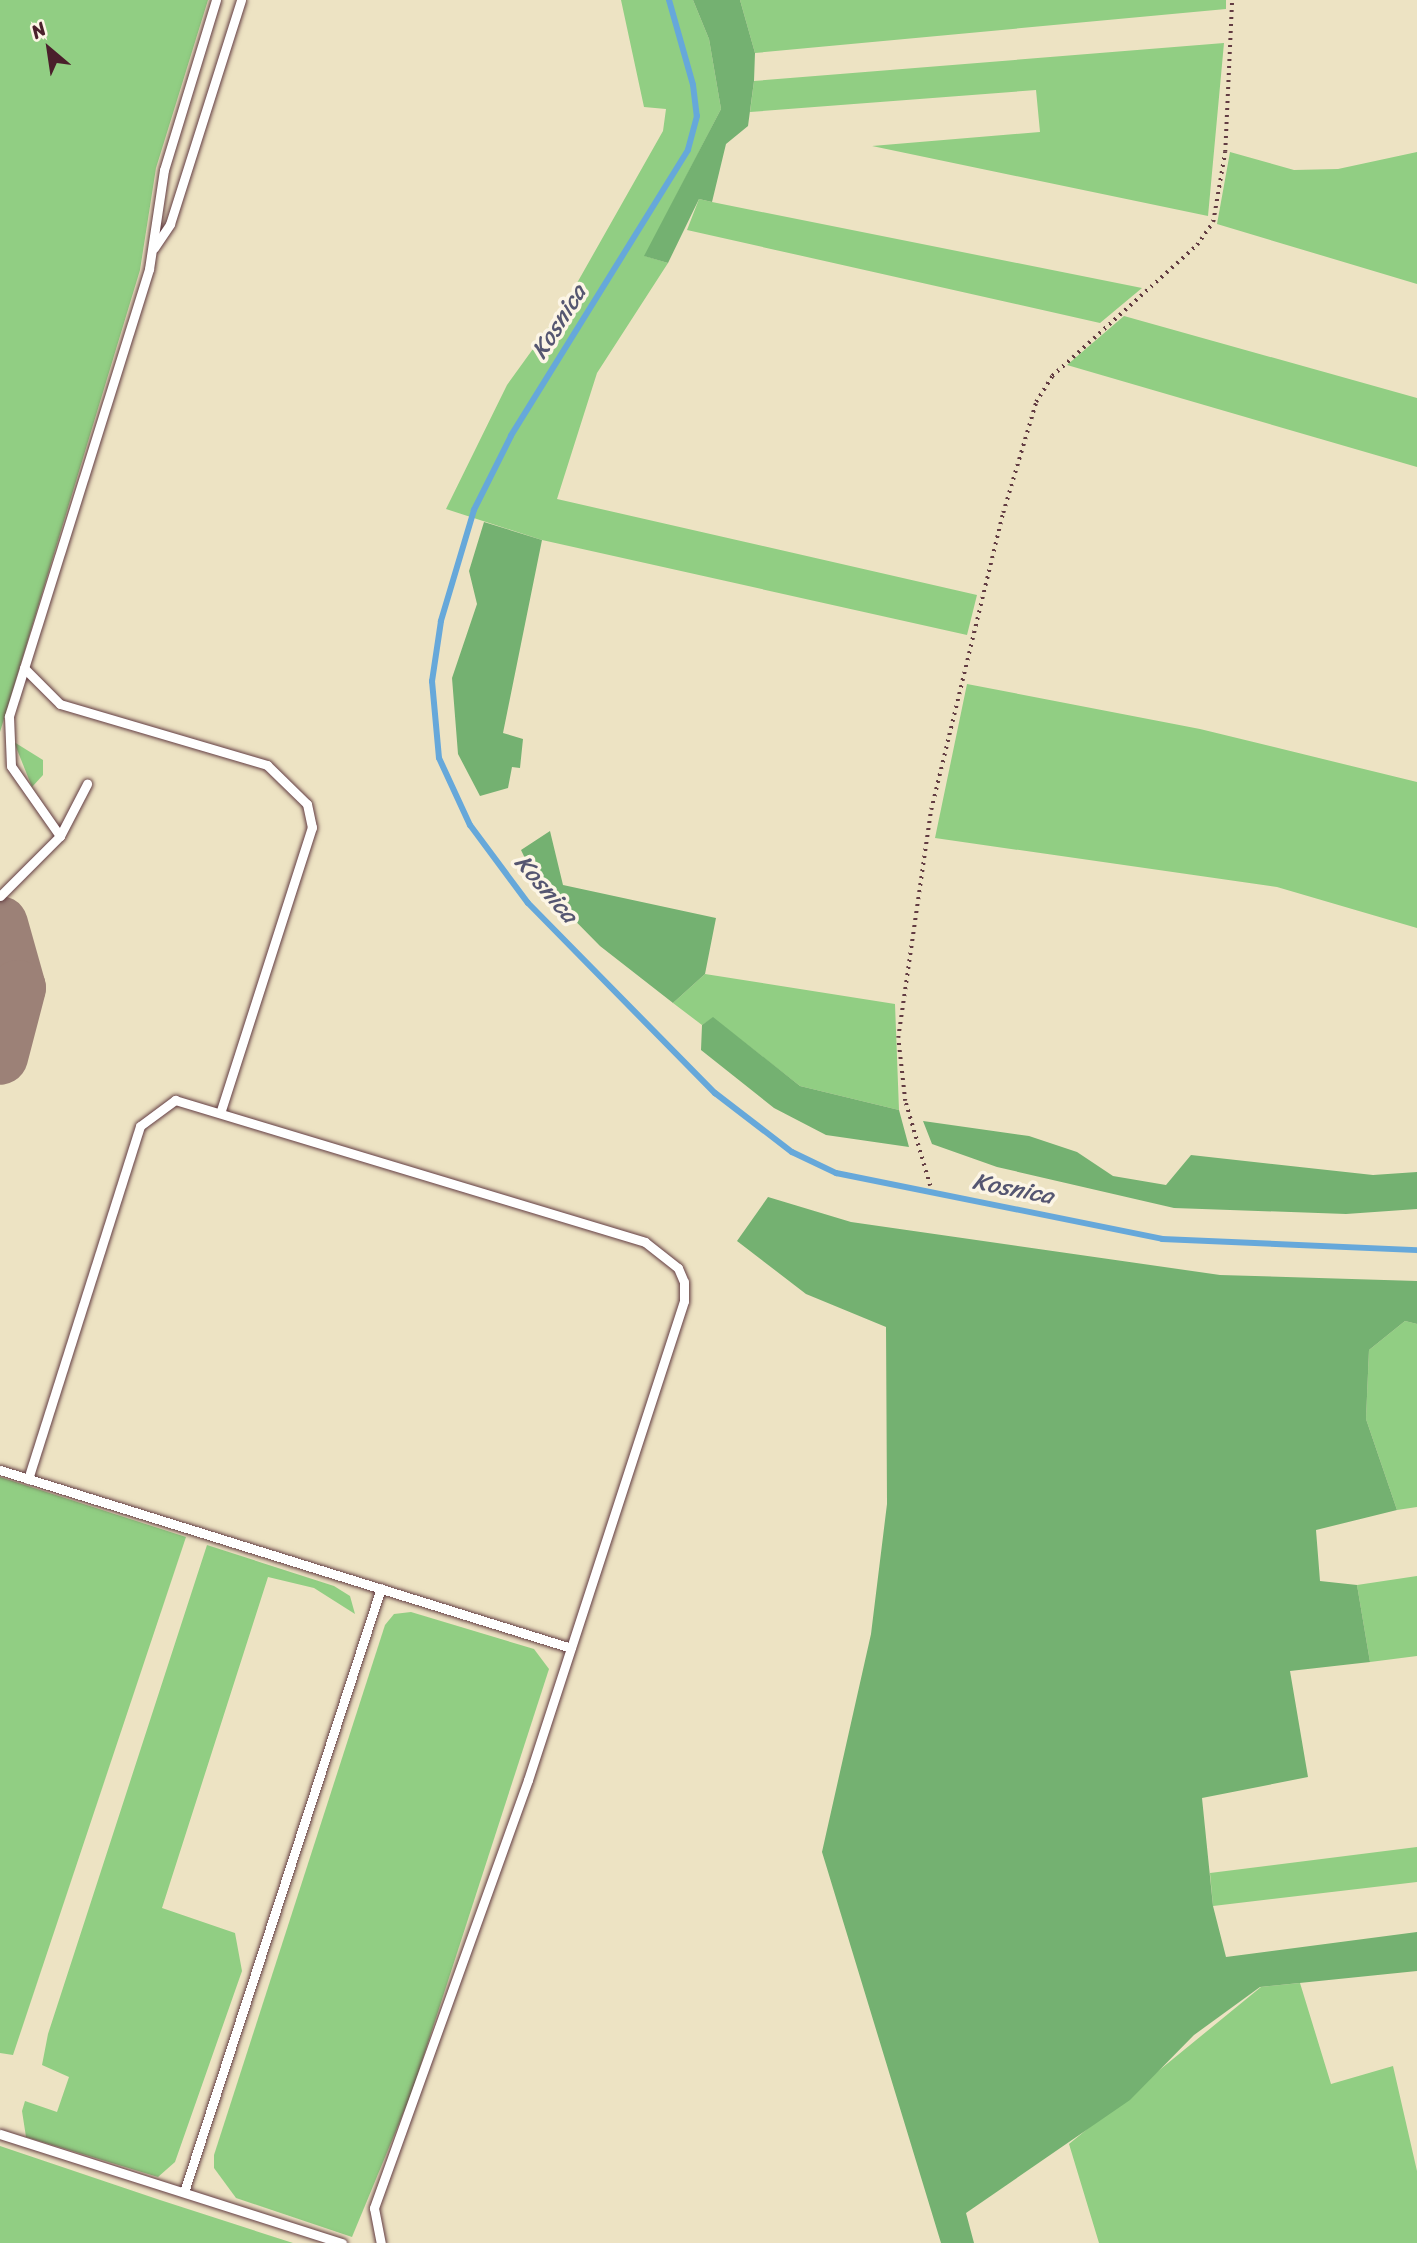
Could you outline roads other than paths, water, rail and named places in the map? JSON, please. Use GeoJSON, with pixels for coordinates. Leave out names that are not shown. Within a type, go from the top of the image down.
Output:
{"type":"FeatureCollection","features":[{"type":"Feature","properties":{"kind":"lane"},"geometry":{"type":"LineString","coordinates":[[60,836],[11,766],[9,716],[152,250],[164,170],[216,0]]}},
{"type":"Feature","properties":{"kind":"lane"},"geometry":{"type":"LineString","coordinates":[[152,250],[170,224],[241,0]]}},
{"type":"Feature","properties":{"kind":"lane"},"geometry":{"type":"LineString","coordinates":[[24,668],[60,704],[267,765],[307,804],[312,827],[221,1111]]}},
{"type":"Feature","properties":{"kind":"lane"},"geometry":{"type":"LineString","coordinates":[[0,896],[60,836],[87,784]]}},
{"type":"Feature","properties":{"kind":"lane"},"geometry":{"type":"LineString","coordinates":[[28,1479],[140,1126],[175,1101],[221,1111],[645,1242],[678,1268],[684,1301],[571,1648],[374,2207],[381,2243]]}},
{"type":"Feature","properties":{"kind":"lane"},"geometry":{"type":"LineString","coordinates":[[0,1470],[571,1648]]}},
{"type":"Feature","properties":{"kind":"lane"},"geometry":{"type":"LineString","coordinates":[[184,2192],[381,1588]]}},
{"type":"Feature","properties":{"kind":"lane"},"geometry":{"type":"LineString","coordinates":[[0,2134],[342,2243]]}},
{"type":"Feature","properties":{"kind":"waterway","name":"Kosnica"},"geometry":{"type":"LineString","coordinates":[[669,0],[693,85],[697,116],[688,150],[511,436],[474,510],[441,621],[432,681],[439,758],[470,825],[528,903],[715,1093],[792,1152],[836,1173],[1162,1239],[1417,1250]]}}]}
